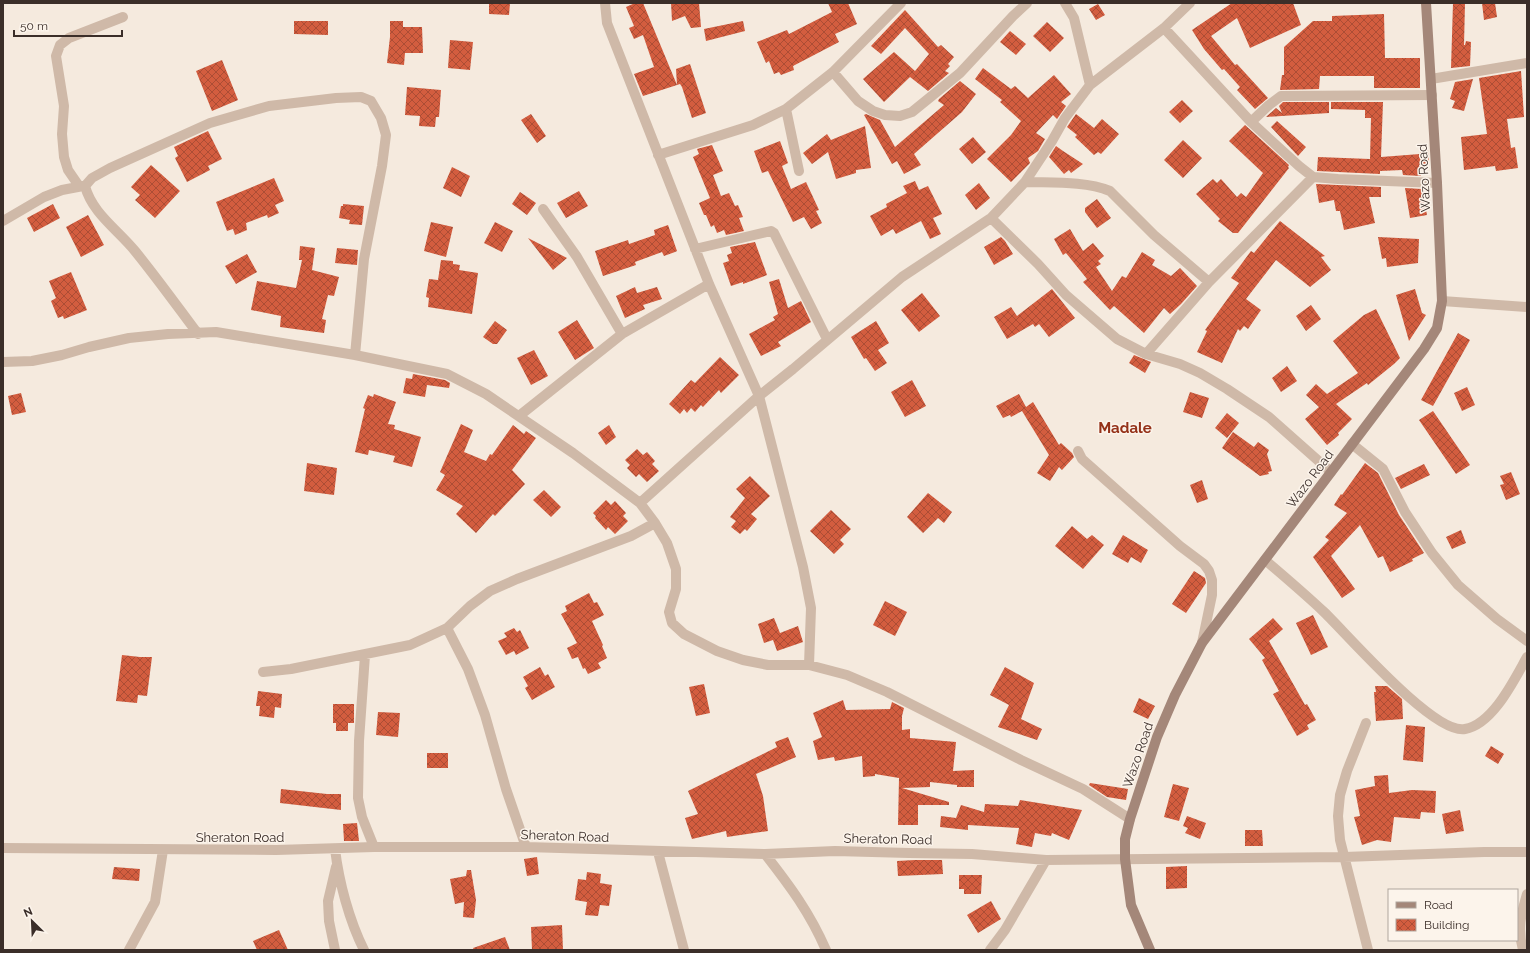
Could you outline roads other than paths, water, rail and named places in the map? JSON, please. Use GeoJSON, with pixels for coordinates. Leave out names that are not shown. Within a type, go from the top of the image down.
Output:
{"type":"FeatureCollection","features":[{"type":"Feature","properties":{"kind":"main road","name":"Wazo Road"},"geometry":{"type":"LineString","coordinates":[[1150,950],[1131,905],[1125,859],[1125,839],[1130,819],[1157,737],[1175,695],[1202,643],[1427,344],[1437,328],[1442,301],[1432,79],[1426,3]]}},
{"type":"Feature","properties":{"kind":"street"},"geometry":{"type":"LineString","coordinates":[[605,3],[607,23],[658,155],[709,284],[759,396],[805,574],[811,608],[809,664]]}},
{"type":"Feature","properties":{"kind":"street"},"geometry":{"type":"LineString","coordinates":[[658,155],[753,125],[786,109],[833,72],[901,3]]}},
{"type":"Feature","properties":{"kind":"street"},"geometry":{"type":"LineString","coordinates":[[833,72],[858,101],[873,111],[886,115],[900,116],[912,112],[960,73],[1027,3]]}},
{"type":"Feature","properties":{"kind":"street"},"geometry":{"type":"LineString","coordinates":[[1065,3],[1074,18],[1090,85]]}},
{"type":"Feature","properties":{"kind":"street"},"geometry":{"type":"LineString","coordinates":[[640,503],[759,396],[902,277],[991,218],[1025,182],[1065,118],[1090,85],[1164,28],[1190,3]]}},
{"type":"Feature","properties":{"kind":"street"},"geometry":{"type":"LineString","coordinates":[[123,17],[69,38],[60,45],[56,56],[64,106],[62,134],[64,157],[68,170],[82,186],[94,206],[134,249],[198,334]]}},
{"type":"Feature","properties":{"kind":"street"},"geometry":{"type":"LineString","coordinates":[[1164,28],[1251,122],[1313,177],[1437,183]]}},
{"type":"Feature","properties":{"kind":"street"},"geometry":{"type":"LineString","coordinates":[[1432,79],[1527,63]]}},
{"type":"Feature","properties":{"kind":"street"},"geometry":{"type":"LineString","coordinates":[[1251,122],[1281,96],[1432,95]]}},
{"type":"Feature","properties":{"kind":"street"},"geometry":{"type":"LineString","coordinates":[[3,221],[44,196],[62,190],[82,186],[92,178],[110,168],[210,123],[276,106],[361,97],[371,101],[381,118],[386,135],[382,166],[364,259],[355,354]]}},
{"type":"Feature","properties":{"kind":"street"},"geometry":{"type":"LineString","coordinates":[[786,109],[799,171]]}},
{"type":"Feature","properties":{"kind":"street"},"geometry":{"type":"LineString","coordinates":[[1146,354],[1209,282],[1313,177]]}},
{"type":"Feature","properties":{"kind":"street"},"geometry":{"type":"LineString","coordinates":[[1025,182],[1066,184],[1103,188],[1110,191],[1154,234],[1209,282]]}},
{"type":"Feature","properties":{"kind":"street"},"geometry":{"type":"LineString","coordinates":[[543,208],[577,257],[622,334]]}},
{"type":"Feature","properties":{"kind":"street"},"geometry":{"type":"LineString","coordinates":[[991,218],[1038,264],[1066,295],[1117,339],[1146,354],[1180,364],[1200,372],[1269,417],[1331,472]]}},
{"type":"Feature","properties":{"kind":"street"},"geometry":{"type":"LineString","coordinates":[[695,249],[771,231],[774,233],[827,339]]}},
{"type":"Feature","properties":{"kind":"street"},"geometry":{"type":"LineString","coordinates":[[519,416],[622,334],[709,284]]}},
{"type":"Feature","properties":{"kind":"street"},"geometry":{"type":"LineString","coordinates":[[1442,301],[1527,307]]}},
{"type":"Feature","properties":{"kind":"street"},"geometry":{"type":"LineString","coordinates":[[3,362],[39,360],[129,338],[168,334],[198,334],[216,332],[355,354],[447,374],[486,394],[519,416],[573,453],[640,503],[655,523],[666,543],[676,569],[676,589],[669,612],[672,623],[684,634],[742,660],[768,665],[809,664],[847,675],[887,692],[1021,760],[1083,789],[1130,819]]}},
{"type":"Feature","properties":{"kind":"street"},"geometry":{"type":"LineString","coordinates":[[1352,444],[1384,469],[1405,512],[1432,554],[1458,585],[1497,619],[1527,641]]}},
{"type":"Feature","properties":{"kind":"street"},"geometry":{"type":"LineString","coordinates":[[1078,451],[1082,459],[1180,546],[1204,564],[1209,571],[1212,580],[1212,595],[1202,643]]}},
{"type":"Feature","properties":{"kind":"street"},"geometry":{"type":"LineString","coordinates":[[262,672],[291,669],[410,645],[447,628],[470,606],[490,591],[517,579],[631,536],[655,523]]}},
{"type":"Feature","properties":{"kind":"street"},"geometry":{"type":"LineString","coordinates":[[1265,560],[1325,613],[1418,705],[1445,724],[1455,729],[1470,728],[1494,710],[1505,695],[1527,657]]}},
{"type":"Feature","properties":{"kind":"street"},"geometry":{"type":"LineString","coordinates":[[447,628],[468,669],[485,715],[506,789],[526,847]]}},
{"type":"Feature","properties":{"kind":"street"},"geometry":{"type":"LineString","coordinates":[[365,654],[359,741],[358,798],[362,817],[374,847]]}},
{"type":"Feature","properties":{"kind":"street"},"geometry":{"type":"LineString","coordinates":[[1366,723],[1347,772],[1340,795],[1338,816],[1340,840],[1368,950]]}},
{"type":"Feature","properties":{"kind":"street","name":"Sheraton Road"},"geometry":{"type":"LineString","coordinates":[[3,848],[163,850],[334,849],[374,847],[526,847],[765,854],[835,851],[972,854],[1046,860],[1285,856],[1344,857],[1477,852],[1527,852]]}},
{"type":"Feature","properties":{"kind":"street"},"geometry":{"type":"LineString","coordinates":[[334,849],[357,936],[364,950]]}},
{"type":"Feature","properties":{"kind":"street"},"geometry":{"type":"LineString","coordinates":[[129,950],[155,902],[163,850]]}},
{"type":"Feature","properties":{"kind":"street"},"geometry":{"type":"LineString","coordinates":[[658,852],[684,950]]}},
{"type":"Feature","properties":{"kind":"street"},"geometry":{"type":"LineString","coordinates":[[765,854],[793,891],[810,917],[826,950]]}},
{"type":"Feature","properties":{"kind":"street"},"geometry":{"type":"LineString","coordinates":[[990,950],[1005,930],[1046,860]]}},
{"type":"Feature","properties":{"kind":"street"},"geometry":{"type":"LineString","coordinates":[[335,950],[328,901],[337,865]]}},
{"type":"Feature","properties":{"kind":"street"},"geometry":{"type":"LineString","coordinates":[[1523,950],[1519,932],[1519,921],[1527,894]]}},
{"type":"Feature","properties":{"kind":"district","name":"Madale"},"geometry":{"type":"Point","coordinates":[1125,428]}}]}
